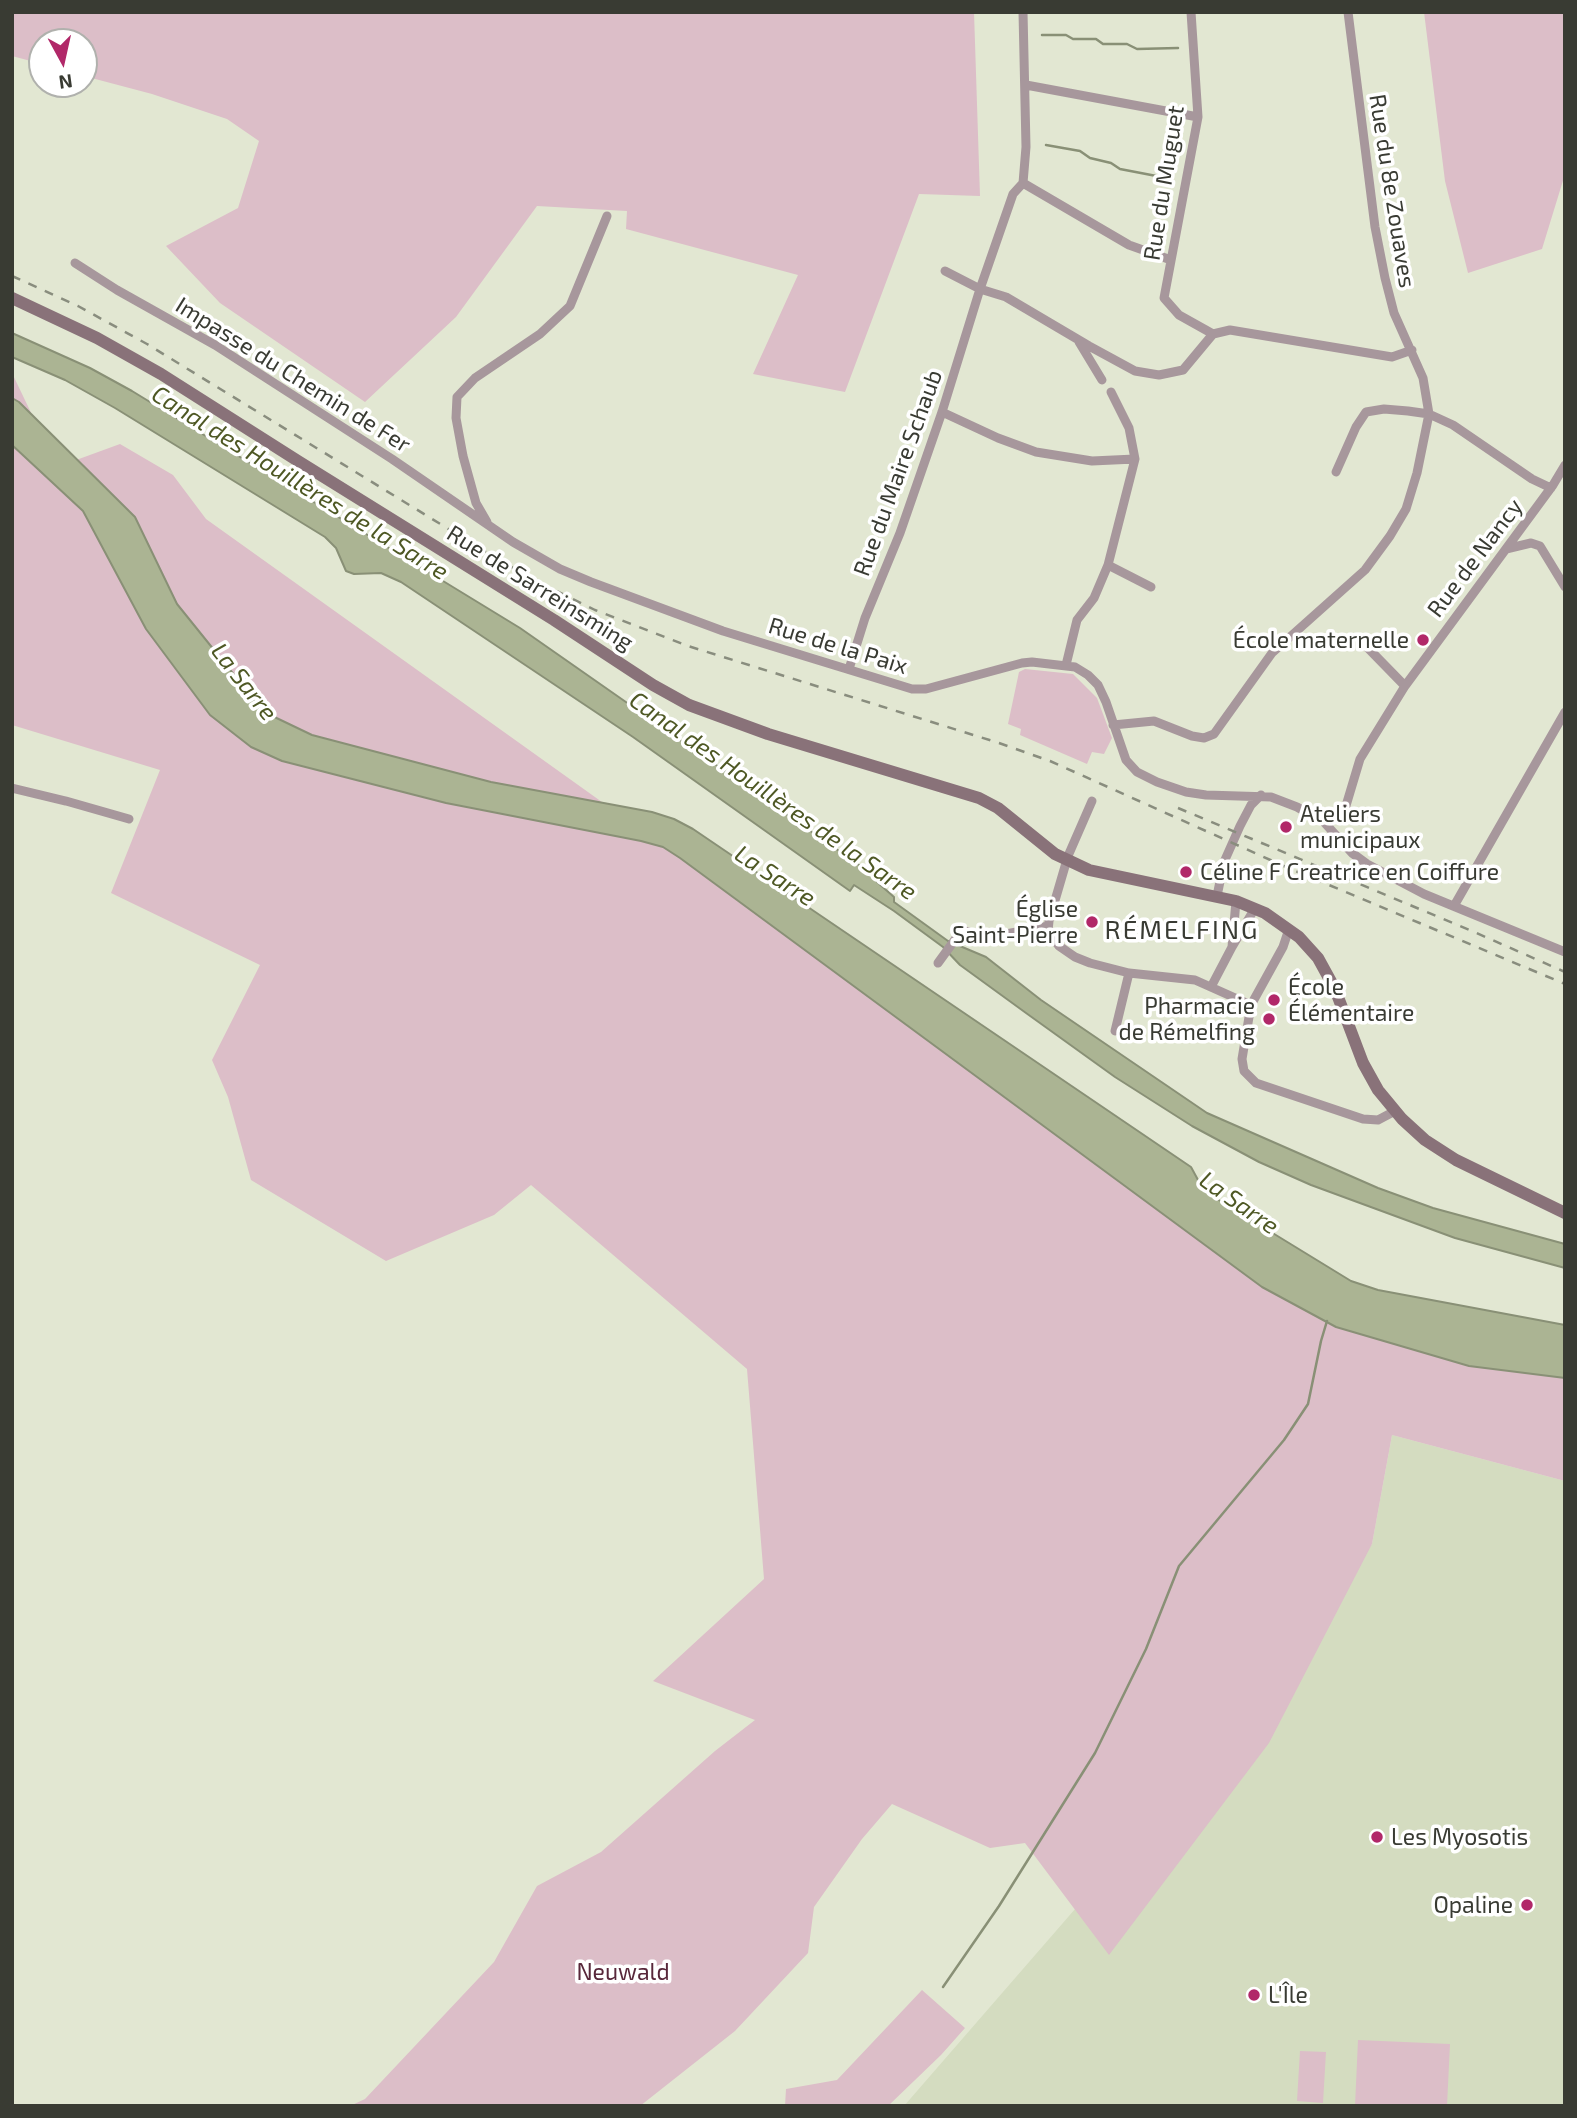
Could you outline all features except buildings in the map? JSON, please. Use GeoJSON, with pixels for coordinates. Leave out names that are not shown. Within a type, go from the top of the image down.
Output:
{"type":"FeatureCollection","features":[{"type":"Feature","properties":{"kind":"street"},"geometry":{"type":"LineString","coordinates":[[1023,12],[1026,85],[1023,183],[1129,246],[1171,260]]}},
{"type":"Feature","properties":{"kind":"street","name":"Rue du Muguet"},"geometry":{"type":"LineString","coordinates":[[1191,12],[1198,117],[1164,298],[1179,315],[1213,334]]}},
{"type":"Feature","properties":{"kind":"street","name":"Rue du 8e Zouaves"},"geometry":{"type":"LineString","coordinates":[[1113,725],[1154,721],[1192,736],[1204,738],[1214,734],[1272,653],[1365,570],[1406,509],[1417,473],[1428,417],[1423,378],[1394,313],[1375,227],[1348,12]]}},
{"type":"Feature","properties":{"kind":"street"},"geometry":{"type":"LineString","coordinates":[[1026,85],[1198,117]]}},
{"type":"Feature","properties":{"kind":"street","name":"Rue du Maire Schaub"},"geometry":{"type":"LineString","coordinates":[[849,669],[865,618],[900,533],[942,412],[1013,194],[1023,183]]}},
{"type":"Feature","properties":{"kind":"street"},"geometry":{"type":"LineString","coordinates":[[488,523],[476,503],[466,467],[456,418],[457,397],[475,379],[540,334],[570,306],[607,216]]}},
{"type":"Feature","properties":{"kind":"street","name":"Impasse du Chemin de Fer"},"geometry":{"type":"LineString","coordinates":[[75,262],[117,290],[215,345],[391,459],[477,519],[488,523]]}},
{"type":"Feature","properties":{"kind":"street"},"geometry":{"type":"LineString","coordinates":[[945,271],[980,289],[1006,297],[1135,371],[1159,375],[1183,370],[1213,334],[1230,330],[1392,357],[1412,350]]}},
{"type":"Feature","properties":{"kind":"street","name":"Rue de Sarreinsming"},"geometry":{"type":"LineString","coordinates":[[12,298],[97,338],[160,374],[671,696],[734,723],[979,798],[998,808],[1068,861],[1098,873],[1217,896],[1255,908],[1289,929],[1310,948],[1329,976],[1363,1063],[1378,1090],[1395,1111],[1425,1140],[1456,1160],[1565,1213]]}},
{"type":"Feature","properties":{"kind":"street"},"geometry":{"type":"LineString","coordinates":[[1078,340],[1102,380]]}},
{"type":"Feature","properties":{"kind":"street"},"geometry":{"type":"LineString","coordinates":[[1066,666],[1077,620],[1094,598],[1108,565],[1135,460],[1129,428],[1111,392]]}},
{"type":"Feature","properties":{"kind":"street"},"geometry":{"type":"LineString","coordinates":[[1336,472],[1356,427],[1366,412],[1384,409],[1428,417],[1453,425],[1532,479],[1551,488]]}},
{"type":"Feature","properties":{"kind":"street"},"geometry":{"type":"LineString","coordinates":[[942,412],[1036,452],[1092,461],[1135,460]]}},
{"type":"Feature","properties":{"kind":"street","name":"Rue de Nancy"},"geometry":{"type":"LineString","coordinates":[[1336,819],[1345,808],[1360,759],[1405,686],[1551,488],[1565,465]]}},
{"type":"Feature","properties":{"kind":"street"},"geometry":{"type":"LineString","coordinates":[[1532,479],[1542,500]]}},
{"type":"Feature","properties":{"kind":"street","name":"Rue de la Paix"},"geometry":{"type":"LineString","coordinates":[[488,523],[531,553],[591,582],[723,631],[886,682],[920,690],[1032,662],[1084,671],[1093,679],[1106,702],[1126,760],[1137,772],[1186,792],[1206,795],[1261,795],[1286,802],[1323,821]]}},
{"type":"Feature","properties":{"kind":"street"},"geometry":{"type":"LineString","coordinates":[[1506,549],[1531,543],[1540,546],[1565,587]]}},
{"type":"Feature","properties":{"kind":"street"},"geometry":{"type":"LineString","coordinates":[[1108,565],[1151,587]]}},
{"type":"Feature","properties":{"kind":"street"},"geometry":{"type":"LineString","coordinates":[[1366,646],[1405,686]]}},
{"type":"Feature","properties":{"kind":"street"},"geometry":{"type":"LineString","coordinates":[[1454,906],[1565,712]]}},
{"type":"Feature","properties":{"kind":"street"},"geometry":{"type":"LineString","coordinates":[[12,788],[129,819]]}},
{"type":"Feature","properties":{"kind":"street"},"geometry":{"type":"LineString","coordinates":[[1217,896],[1224,862],[1243,818],[1261,795]]}},
{"type":"Feature","properties":{"kind":"street"},"geometry":{"type":"LineString","coordinates":[[1242,796],[1243,818]]}},
{"type":"Feature","properties":{"kind":"street"},"geometry":{"type":"LineString","coordinates":[[1092,801],[1068,861],[1048,926],[1048,931],[1059,946],[1090,963],[1129,973],[1195,980],[1251,1005]]}},
{"type":"Feature","properties":{"kind":"street"},"geometry":{"type":"LineString","coordinates":[[1323,821],[1336,819],[1345,846]]}},
{"type":"Feature","properties":{"kind":"street"},"geometry":{"type":"LineString","coordinates":[[1323,821],[1358,859],[1367,864],[1417,891],[1565,952]]}},
{"type":"Feature","properties":{"kind":"street"},"geometry":{"type":"LineString","coordinates":[[1232,947],[1236,901]]}},
{"type":"Feature","properties":{"kind":"street"},"geometry":{"type":"LineString","coordinates":[[1211,987],[1255,908]]}},
{"type":"Feature","properties":{"kind":"street"},"geometry":{"type":"LineString","coordinates":[[940,961],[960,933],[1006,934],[1048,926]]}},
{"type":"Feature","properties":{"kind":"street"},"geometry":{"type":"LineString","coordinates":[[1289,929],[1283,947],[1251,1005],[1242,1059],[1244,1071],[1256,1083],[1367,1121],[1378,1120],[1395,1111]]}},
{"type":"Feature","properties":{"kind":"street"},"geometry":{"type":"LineString","coordinates":[[1115,1031],[1129,973]]}},
{"type":"Feature","properties":{"kind":"shaded area"},"geometry":{"type":"Polygon","coordinates":[[[12,333],[90,368],[132,391],[520,628],[872,874],[894,897],[894,902],[948,941],[986,957],[1041,1000],[1207,1113],[1378,1188],[1433,1208],[1565,1244],[1565,1268],[1455,1238],[1311,1185],[1259,1162],[1192,1126],[1115,1077],[1026,1013],[960,965],[943,947],[894,911],[854,885],[850,891],[633,737],[401,582],[381,573],[354,574],[346,571],[336,548],[325,537],[115,408],[65,380],[12,357],[12,333]]]}},
{"type":"Feature","properties":{"kind":"shaded area"},"geometry":{"type":"Polygon","coordinates":[[[12,398],[135,517],[177,604],[264,712],[312,735],[491,782],[652,812],[674,819],[693,829],[1191,1167],[1204,1191],[1351,1281],[1378,1290],[1565,1325],[1565,1378],[1469,1366],[1336,1327],[1262,1287],[663,847],[446,803],[282,761],[251,747],[210,715],[146,629],[83,511],[12,445],[12,398]]]}},
{"type":"Feature","properties":{"kind":"shaded area"},"geometry":{"type":"Polygon","coordinates":[[[1392,1435],[1565,1481],[1565,2106],[904,2106],[1082,1901],[1372,1544],[1392,1435]]]}},
{"type":"Feature","properties":{"kind":"green space"},"geometry":{"type":"Polygon","coordinates":[[[12,12],[974,12],[980,196],[919,194],[845,392],[753,374],[798,275],[626,229],[627,211],[537,206],[456,317],[365,402],[220,303],[166,246],[238,208],[259,141],[227,119],[98,80],[98,28],[28,28],[28,60],[12,56],[12,12]]]}},
{"type":"Feature","properties":{"kind":"green space"},"geometry":{"type":"Polygon","coordinates":[[[1424,12],[1565,12],[1565,174],[1542,249],[1468,273],[1445,181],[1424,12]]]}},
{"type":"Feature","properties":{"kind":"green space","name":"Neuwald"},"geometry":{"type":"Polygon","coordinates":[[[12,373],[57,467],[120,444],[173,475],[206,519],[760,915],[1271,1288],[1565,1378],[1565,1481],[1392,1435],[1372,1544],[1269,1743],[1109,1955],[1025,1843],[990,1848],[892,1804],[862,1839],[814,1907],[808,1953],[735,2031],[640,2106],[350,2106],[365,2099],[494,1962],[537,1886],[601,1852],[715,1751],[755,1720],[653,1681],[764,1579],[747,1369],[531,1185],[494,1215],[386,1261],[251,1180],[228,1097],[212,1060],[260,965],[111,893],[160,770],[12,725],[12,373]]]}},
{"type":"Feature","properties":{"kind":"green space"},"geometry":{"type":"Polygon","coordinates":[[[1025,669],[1073,674],[1097,698],[1112,738],[1104,754],[1092,752],[1087,764],[1020,735],[1021,729],[1008,724],[1019,672],[1025,669]]]}},
{"type":"Feature","properties":{"kind":"green space"},"geometry":{"type":"Polygon","coordinates":[[[922,1990],[965,2028],[888,2106],[785,2106],[786,2089],[837,2080],[922,1990]]]}},
{"type":"Feature","properties":{"kind":"green space"},"geometry":{"type":"Polygon","coordinates":[[[1358,2040],[1450,2044],[1447,2106],[1355,2106],[1358,2040]]]}},
{"type":"Feature","properties":{"kind":"green space"},"geometry":{"type":"Polygon","coordinates":[[[1300,2051],[1326,2052],[1323,2103],[1297,2101],[1300,2051]]]}},
{"type":"Feature","properties":{"kind":"waterway"},"geometry":{"type":"LineString","coordinates":[[1042,35],[1096,39],[1103,44],[1127,44],[1137,49],[1178,48]]}},
{"type":"Feature","properties":{"kind":"waterway"},"geometry":{"type":"LineString","coordinates":[[1046,145],[1080,151],[1090,158],[1111,163],[1120,169],[1172,179]]}},
{"type":"Feature","properties":{"kind":"waterway"},"geometry":{"type":"LineString","coordinates":[[943,1987],[999,1906],[1095,1753],[1146,1649],[1179,1566],[1284,1440],[1308,1404],[1327,1321]]}},
{"type":"Feature","properties":{"kind":"railway"},"geometry":{"type":"LineString","coordinates":[[12,276],[78,306],[147,344],[499,560],[595,610],[688,646],[1050,761],[1286,867],[1565,984]]}},
{"type":"Feature","properties":{"kind":"railway"},"geometry":{"type":"LineString","coordinates":[[1178,808],[1565,972]]}},
{"type":"Feature","properties":{"kind":"place","name":"École maternelle"},"geometry":{"type":"Point","coordinates":[1423,640]}},
{"type":"Feature","properties":{"kind":"place","name":"Ateliers municipaux"},"geometry":{"type":"Point","coordinates":[1286,827]}},
{"type":"Feature","properties":{"kind":"place","name":"Céline F Creatrice en Coiffure"},"geometry":{"type":"Point","coordinates":[1186,872]}},
{"type":"Feature","properties":{"kind":"place","name":"Église Saint-Pierre"},"geometry":{"type":"Point","coordinates":[1092,922]}},
{"type":"Feature","properties":{"kind":"place","name":"École Élémentaire"},"geometry":{"type":"Point","coordinates":[1274,1000]}},
{"type":"Feature","properties":{"kind":"place","name":"Pharmacie de Rémelfing"},"geometry":{"type":"Point","coordinates":[1269,1019]}},
{"type":"Feature","properties":{"kind":"place","name":"Les Myosotis"},"geometry":{"type":"Point","coordinates":[1377,1837]}},
{"type":"Feature","properties":{"kind":"place","name":"Opaline"},"geometry":{"type":"Point","coordinates":[1527,1905]}},
{"type":"Feature","properties":{"kind":"place","name":"L'Île"},"geometry":{"type":"Point","coordinates":[1254,1995]}},
{"type":"Feature","properties":{"kind":"district","name":"RÉMELFING"},"geometry":{"type":"Point","coordinates":[1182,930]}},
{"type":"Feature","properties":{"kind":"water label","name":"Canal des Houillères de la Sarre"},"geometry":{"type":"Point","coordinates":[300,483]}},
{"type":"Feature","properties":{"kind":"water label","name":"La Sarre"},"geometry":{"type":"Point","coordinates":[244,682]}},
{"type":"Feature","properties":{"kind":"water label","name":"Canal des Houillères de la Sarre"},"geometry":{"type":"Point","coordinates":[773,796]}},
{"type":"Feature","properties":{"kind":"water label","name":"La Sarre"},"geometry":{"type":"Point","coordinates":[775,876]}},
{"type":"Feature","properties":{"kind":"water label","name":"La Sarre"},"geometry":{"type":"Point","coordinates":[1239,1203]}}]}
